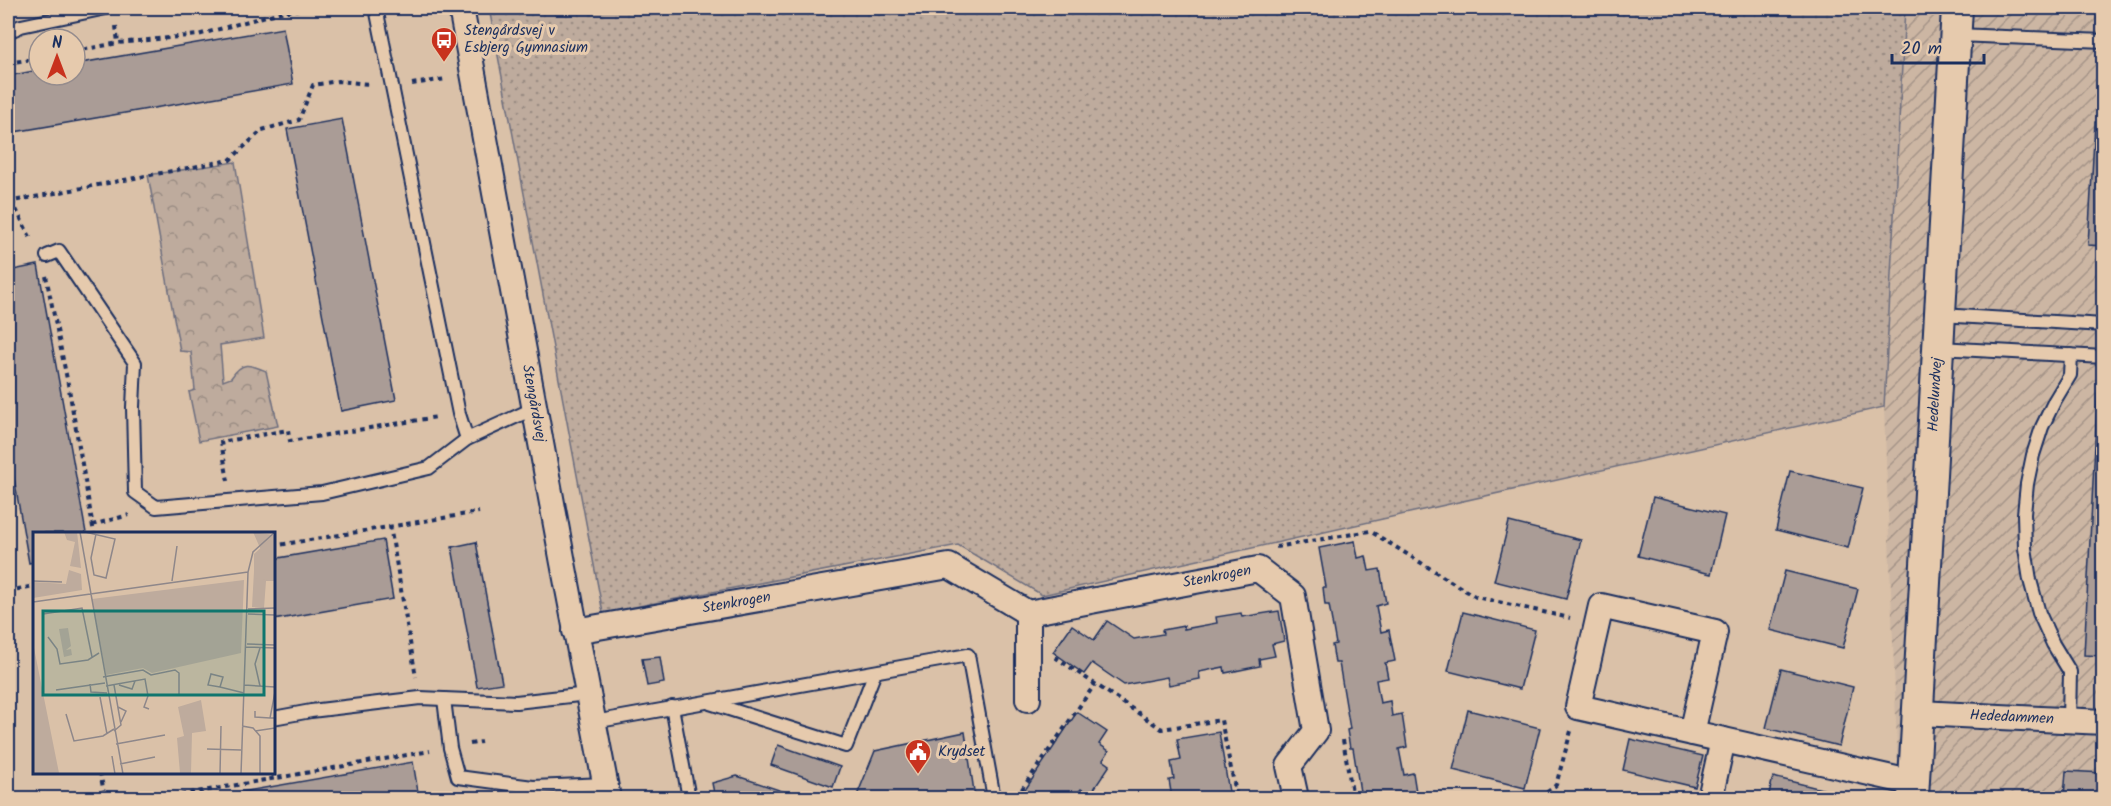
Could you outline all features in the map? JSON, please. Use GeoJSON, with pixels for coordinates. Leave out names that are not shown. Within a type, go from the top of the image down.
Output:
{"type":"FeatureCollection","features":[{"type":"Feature","properties":{"kind":"street","name":"Stengårdsvej"},"geometry":{"type":"LineString","coordinates":[[461,8],[575,631],[607,791]]}},
{"type":"Feature","properties":{"kind":"street","name":"Hedelundvej"},"geometry":{"type":"LineString","coordinates":[[1578,707],[1723,740],[1914,791],[1957,21]]}},
{"type":"Feature","properties":{"kind":"street","name":"Stenkrogen"},"geometry":{"type":"LineString","coordinates":[[575,631],[949,566],[1028,613],[1258,569],[1293,596],[1316,731]]}},
{"type":"Feature","properties":{"kind":"street"},"geometry":{"type":"LineString","coordinates":[[1578,707],[1601,606],[1715,632],[1692,733]]}},
{"type":"Feature","properties":{"kind":"street"},"geometry":{"type":"LineString","coordinates":[[1028,613],[1028,699]]}},
{"type":"Feature","properties":{"kind":"street","name":"Hededammen"},"geometry":{"type":"LineString","coordinates":[[1919,713],[2103,722]]}},
{"type":"Feature","properties":{"kind":"street"},"geometry":{"type":"LineString","coordinates":[[1296,798],[1289,766],[1316,731]]}},
{"type":"Feature","properties":{"kind":"street"},"geometry":{"type":"LineString","coordinates":[[1710,798],[1723,740]]}},
{"type":"Feature","properties":{"kind":"lane"},"geometry":{"type":"LineString","coordinates":[[8,32],[21,26],[106,8]]}},
{"type":"Feature","properties":{"kind":"lane"},"geometry":{"type":"LineString","coordinates":[[376,8],[459,414],[467,439]]}},
{"type":"Feature","properties":{"kind":"lane"},"geometry":{"type":"LineString","coordinates":[[1957,21],[2103,41]]}},
{"type":"Feature","properties":{"kind":"lane"},"geometry":{"type":"LineString","coordinates":[[47,256],[59,251],[135,363],[133,407],[135,492],[156,507],[322,493],[429,468],[467,439],[535,408]]}},
{"type":"Feature","properties":{"kind":"lane"},"geometry":{"type":"LineString","coordinates":[[1941,315],[2103,325]]}},
{"type":"Feature","properties":{"kind":"lane"},"geometry":{"type":"LineString","coordinates":[[1939,348],[2103,357]]}},
{"type":"Feature","properties":{"kind":"lane"},"geometry":{"type":"LineString","coordinates":[[2069,720],[2070,672],[2052,644],[2036,602],[2025,548],[2024,514],[2033,455],[2042,427],[2070,375],[2072,355]]}},
{"type":"Feature","properties":{"kind":"lane"},"geometry":{"type":"LineString","coordinates":[[594,722],[968,655],[994,798]]}},
{"type":"Feature","properties":{"kind":"lane"},"geometry":{"type":"LineString","coordinates":[[706,702],[846,746],[875,672]]}},
{"type":"Feature","properties":{"kind":"lane"},"geometry":{"type":"LineString","coordinates":[[274,718],[420,698],[516,702],[588,694]]}},
{"type":"Feature","properties":{"kind":"lane"},"geometry":{"type":"LineString","coordinates":[[444,699],[450,748],[458,777],[533,787],[607,791]]}},
{"type":"Feature","properties":{"kind":"lane"},"geometry":{"type":"LineString","coordinates":[[672,707],[689,798]]}},
{"type":"Feature","properties":{"kind":"path"},"geometry":{"type":"LineString","coordinates":[[87,49],[118,43],[198,35],[276,10],[304,8]]}},
{"type":"Feature","properties":{"kind":"path"},"geometry":{"type":"LineString","coordinates":[[8,63],[27,59]]}},
{"type":"Feature","properties":{"kind":"path"},"geometry":{"type":"LineString","coordinates":[[33,243],[10,202],[230,160],[262,130],[299,120],[313,85],[338,81],[392,87],[474,75]]}},
{"type":"Feature","properties":{"kind":"path"},"geometry":{"type":"LineString","coordinates":[[46,275],[94,532]]}},
{"type":"Feature","properties":{"kind":"path"},"geometry":{"type":"LineString","coordinates":[[232,502],[221,442],[288,430],[290,441],[459,414]]}},
{"type":"Feature","properties":{"kind":"path"},"geometry":{"type":"LineString","coordinates":[[92,525],[156,507]]}},
{"type":"Feature","properties":{"kind":"path"},"geometry":{"type":"LineString","coordinates":[[274,546],[479,512]]}},
{"type":"Feature","properties":{"kind":"path"},"geometry":{"type":"LineString","coordinates":[[390,526],[420,698]]}},
{"type":"Feature","properties":{"kind":"path"},"geometry":{"type":"LineString","coordinates":[[1258,569],[1274,547],[1370,531],[1476,597],[1597,624]]}},
{"type":"Feature","properties":{"kind":"path"},"geometry":{"type":"LineString","coordinates":[[8,591],[33,586]]}},
{"type":"Feature","properties":{"kind":"path"},"geometry":{"type":"LineString","coordinates":[[1028,639],[1162,729],[1221,720],[1237,798]]}},
{"type":"Feature","properties":{"kind":"path"},"geometry":{"type":"LineString","coordinates":[[1021,798],[1020,792],[1095,684]]}},
{"type":"Feature","properties":{"kind":"path"},"geometry":{"type":"LineString","coordinates":[[1540,798],[1556,785],[1578,707]]}},
{"type":"Feature","properties":{"kind":"path"},"geometry":{"type":"LineString","coordinates":[[1316,731],[1341,729],[1353,798]]}},
{"type":"Feature","properties":{"kind":"path"},"geometry":{"type":"LineString","coordinates":[[163,798],[481,742]]}},
{"type":"Feature","properties":{"kind":"path"},"geometry":{"type":"LineString","coordinates":[[102,773],[105,798]]}},
{"type":"Feature","properties":{"kind":"path"},"geometry":{"type":"LineString","coordinates":[[273,773],[275,779]]}},
{"type":"Feature","properties":{"kind":"shaded area"},"geometry":{"type":"Polygon","coordinates":[[[1905,8],[2103,8],[2103,798],[1899,798],[1884,407],[1905,8]]]}},
{"type":"Feature","properties":{"kind":"green space"},"geometry":{"type":"Polygon","coordinates":[[[489,8],[1905,8],[1884,407],[1042,595],[958,545],[603,613],[489,8]]]}},
{"type":"Feature","properties":{"kind":"green space"},"geometry":{"type":"Polygon","coordinates":[[[235,162],[264,338],[220,345],[223,381],[231,378],[242,366],[266,371],[278,426],[199,441],[189,392],[195,390],[191,352],[180,351],[148,175],[235,162]]]}},
{"type":"Feature","properties":{"kind":"building"},"geometry":{"type":"Polygon","coordinates":[[[283,28],[293,84],[8,133],[8,76],[27,72],[27,87],[87,87],[87,62],[283,28]]]}},
{"type":"Feature","properties":{"kind":"building"},"geometry":{"type":"Polygon","coordinates":[[[342,119],[396,400],[341,411],[287,129],[342,119]]]}},
{"type":"Feature","properties":{"kind":"building"},"geometry":{"type":"Polygon","coordinates":[[[2095,122],[2104,122],[2104,246],[2088,245],[2095,122]]]}},
{"type":"Feature","properties":{"kind":"building"},"geometry":{"type":"Polygon","coordinates":[[[38,265],[86,532],[33,532],[33,562],[29,563],[8,444],[8,271],[38,265]]]}},
{"type":"Feature","properties":{"kind":"building"},"geometry":{"type":"Polygon","coordinates":[[[2099,367],[2104,367],[2104,656],[2084,655],[2099,367]]]}},
{"type":"Feature","properties":{"kind":"building"},"geometry":{"type":"Polygon","coordinates":[[[1790,471],[1863,488],[1848,548],[1776,530],[1790,471]]]}},
{"type":"Feature","properties":{"kind":"building"},"geometry":{"type":"Polygon","coordinates":[[[1653,497],[1725,515],[1711,574],[1638,556],[1653,497]]]}},
{"type":"Feature","properties":{"kind":"building"},"geometry":{"type":"Polygon","coordinates":[[[1509,522],[1581,540],[1566,599],[1494,581],[1509,522]]]}},
{"type":"Feature","properties":{"kind":"building"},"geometry":{"type":"Polygon","coordinates":[[[383,540],[393,599],[274,620],[274,559],[383,540]]]}},
{"type":"Feature","properties":{"kind":"building"},"geometry":{"type":"Polygon","coordinates":[[[1355,541],[1358,558],[1366,556],[1369,571],[1380,569],[1386,603],[1376,606],[1381,632],[1389,630],[1395,661],[1385,663],[1388,678],[1376,680],[1380,703],[1390,701],[1392,716],[1402,714],[1407,747],[1399,749],[1404,775],[1413,773],[1417,798],[1361,798],[1353,748],[1350,748],[1347,730],[1350,729],[1339,663],[1335,663],[1332,645],[1336,644],[1329,605],[1325,605],[1323,587],[1326,587],[1319,548],[1355,541]]]}},
{"type":"Feature","properties":{"kind":"building"},"geometry":{"type":"Polygon","coordinates":[[[476,542],[502,683],[477,687],[452,547],[476,542]]]}},
{"type":"Feature","properties":{"kind":"building"},"geometry":{"type":"Polygon","coordinates":[[[1785,571],[1858,589],[1843,648],[1770,630],[1785,571]]]}},
{"type":"Feature","properties":{"kind":"building"},"geometry":{"type":"Polygon","coordinates":[[[1279,611],[1284,641],[1272,644],[1275,656],[1259,659],[1260,666],[1225,673],[1224,667],[1199,672],[1200,679],[1169,685],[1167,677],[1124,685],[1092,663],[1084,674],[1053,652],[1072,625],[1094,640],[1107,621],[1134,639],[1163,634],[1162,630],[1217,623],[1216,617],[1241,613],[1242,617],[1279,611]]]}},
{"type":"Feature","properties":{"kind":"building"},"geometry":{"type":"Polygon","coordinates":[[[1463,612],[1535,630],[1520,689],[1448,671],[1463,612]]]}},
{"type":"Feature","properties":{"kind":"building"},"geometry":{"type":"Polygon","coordinates":[[[660,657],[664,683],[647,686],[642,659],[660,657]]]}},
{"type":"Feature","properties":{"kind":"building"},"geometry":{"type":"Polygon","coordinates":[[[1781,669],[1853,687],[1839,746],[1766,728],[1781,669]]]}},
{"type":"Feature","properties":{"kind":"building"},"geometry":{"type":"Polygon","coordinates":[[[1468,710],[1540,728],[1525,788],[1453,770],[1468,710]]]}},
{"type":"Feature","properties":{"kind":"building"},"geometry":{"type":"Polygon","coordinates":[[[1077,712],[1107,732],[1099,744],[1109,751],[1103,760],[1110,765],[1090,795],[1081,789],[1074,798],[1024,798],[1023,793],[1077,712]]]}},
{"type":"Feature","properties":{"kind":"building","name":"Krydset"},"geometry":{"type":"Polygon","coordinates":[[[965,732],[975,798],[856,798],[875,751],[965,732]]]}},
{"type":"Feature","properties":{"kind":"building"},"geometry":{"type":"Polygon","coordinates":[[[1219,732],[1230,798],[1172,798],[1169,780],[1174,779],[1171,762],[1181,760],[1177,739],[1219,732]]]}},
{"type":"Feature","properties":{"kind":"building"},"geometry":{"type":"Polygon","coordinates":[[[1630,739],[1703,756],[1695,787],[1623,770],[1630,739]]]}},
{"type":"Feature","properties":{"kind":"building"},"geometry":{"type":"Polygon","coordinates":[[[778,745],[840,767],[833,787],[771,765],[778,745]]]}},
{"type":"Feature","properties":{"kind":"building"},"geometry":{"type":"Polygon","coordinates":[[[413,762],[419,798],[207,798],[413,762]]]}},
{"type":"Feature","properties":{"kind":"building"},"geometry":{"type":"Polygon","coordinates":[[[2066,771],[2104,773],[2104,798],[2064,798],[2066,771]]]}},
{"type":"Feature","properties":{"kind":"building"},"geometry":{"type":"Polygon","coordinates":[[[737,776],[803,798],[715,798],[712,783],[737,776]]]}},
{"type":"Feature","properties":{"kind":"building"},"geometry":{"type":"Polygon","coordinates":[[[1773,777],[1846,795],[1845,798],[1768,798],[1773,777]]]}},
{"type":"Feature","properties":{"kind":"place","name":"Stengårdsvej v Esbjerg Gymnasium"},"geometry":{"type":"Point","coordinates":[444,63]}},
{"type":"Feature","properties":{"kind":"place","name":"Krydset"},"geometry":{"type":"Point","coordinates":[918,775]}}]}
